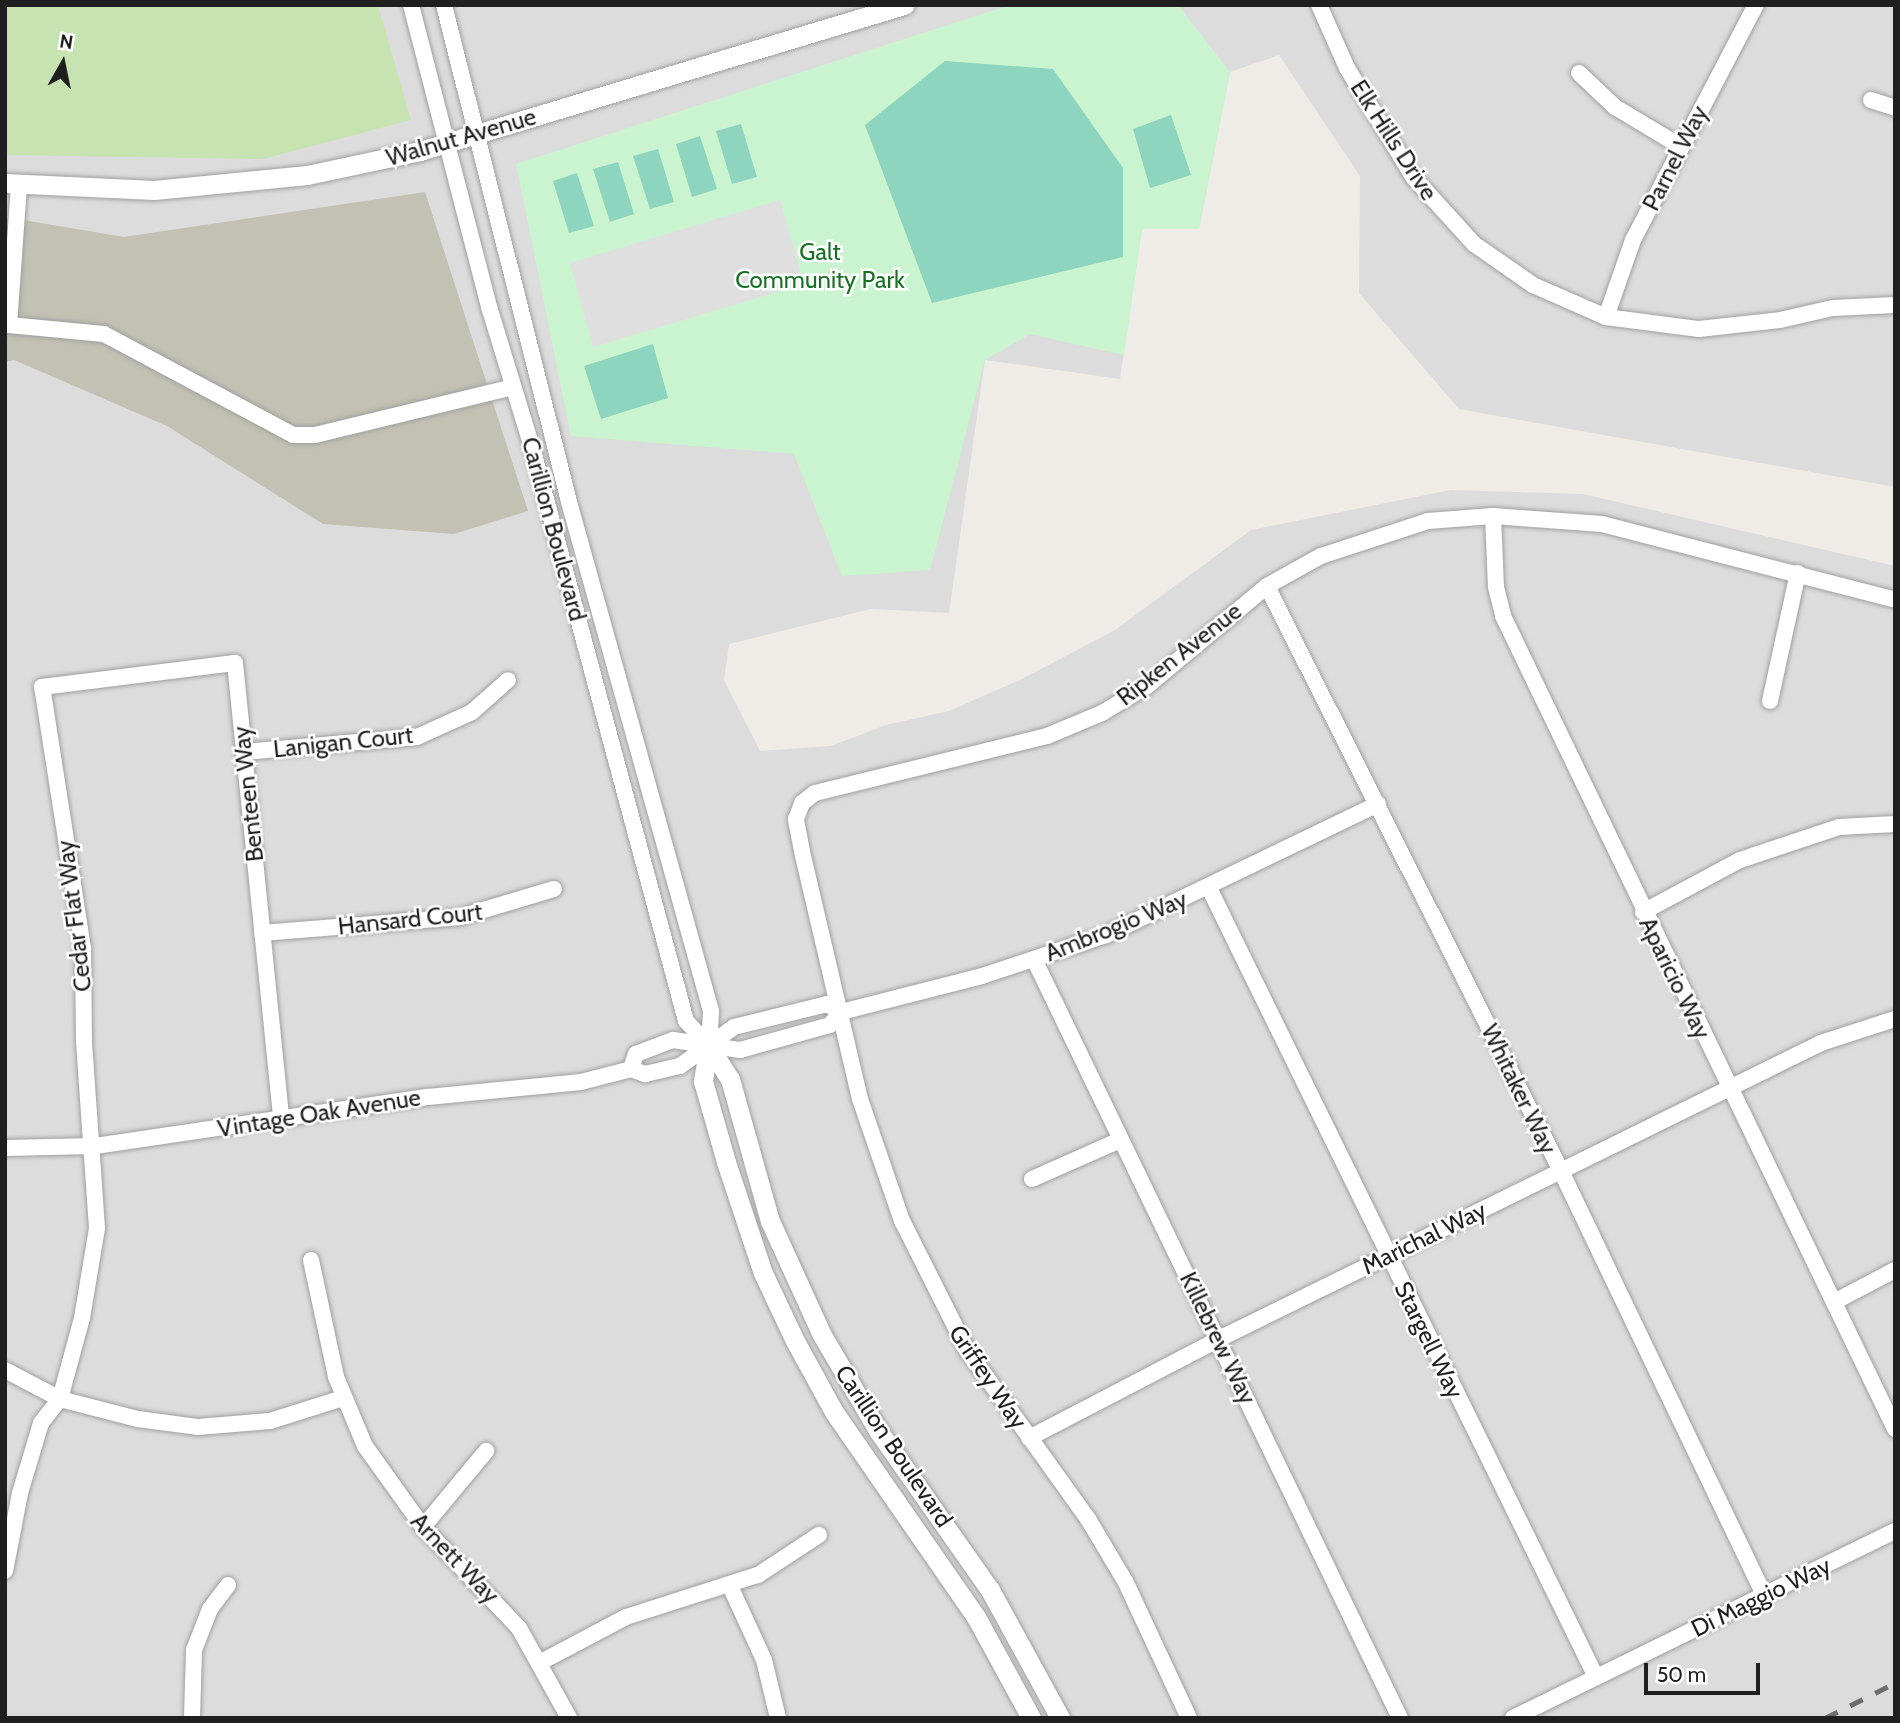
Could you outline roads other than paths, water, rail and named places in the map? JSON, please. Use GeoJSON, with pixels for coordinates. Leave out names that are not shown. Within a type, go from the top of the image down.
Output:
{"type":"FeatureCollection","features":[{"type":"Feature","properties":{"kind":"street","name":"Carillion Boulevard"},"geometry":{"type":"LineString","coordinates":[[411,5],[445,143],[686,1021],[709,1046],[730,1079],[770,1221],[822,1335],[878,1432],[990,1590],[1060,1718]]}},
{"type":"Feature","properties":{"kind":"street","name":"Carillion Boulevard"},"geometry":{"type":"LineString","coordinates":[[444,5],[569,502],[711,1011],[703,1081],[726,1162],[763,1273],[794,1339],[834,1412],[976,1617],[1031,1718]]}},
{"type":"Feature","properties":{"kind":"street","name":"Walnut Avenue"},"geometry":{"type":"LineString","coordinates":[[12,184],[154,190],[230,185],[307,175],[445,143],[904,5]]}},
{"type":"Feature","properties":{"kind":"street","name":"Elk Hills Drive"},"geometry":{"type":"LineString","coordinates":[[1319,5],[1377,121],[1414,178],[1447,217],[1475,244],[1533,285],[1606,317],[1699,329],[1754,325],[1843,307],[1895,305]]}},
{"type":"Feature","properties":{"kind":"street","name":"Parnel Way"},"geometry":{"type":"LineString","coordinates":[[1606,317],[1633,240],[1756,5]]}},
{"type":"Feature","properties":{"kind":"street"},"geometry":{"type":"LineString","coordinates":[[1579,73],[1615,107],[1680,146]]}},
{"type":"Feature","properties":{"kind":"street"},"geometry":{"type":"LineString","coordinates":[[1871,100],[1895,108]]}},
{"type":"Feature","properties":{"kind":"street"},"geometry":{"type":"LineString","coordinates":[[12,184],[7,325],[104,334],[293,435],[315,435],[513,387]]}},
{"type":"Feature","properties":{"kind":"street","name":"Ripken Avenue"},"geometry":{"type":"LineString","coordinates":[[841,1012],[796,819],[802,803],[815,793],[1047,736],[1102,713],[1156,679],[1267,586],[1321,556],[1428,521],[1493,516],[1602,524],[1895,600]]}},
{"type":"Feature","properties":{"kind":"street","name":"Aparicio Way"},"geometry":{"type":"LineString","coordinates":[[1493,516],[1496,587],[1503,616],[1643,912],[1895,1429]]}},
{"type":"Feature","properties":{"kind":"street"},"geometry":{"type":"LineString","coordinates":[[1770,701],[1797,573]]}},
{"type":"Feature","properties":{"kind":"street","name":"Whitaker Way"},"geometry":{"type":"LineString","coordinates":[[1267,586],[1561,1171],[1764,1595]]}},
{"type":"Feature","properties":{"kind":"street","name":"Benteen Way"},"geometry":{"type":"LineString","coordinates":[[42,687],[235,663],[281,1119]]}},
{"type":"Feature","properties":{"kind":"street","name":"Lanigan Court"},"geometry":{"type":"LineString","coordinates":[[244,752],[417,737],[472,712],[508,680]]}},
{"type":"Feature","properties":{"kind":"street","name":"Cedar Flat Way"},"geometry":{"type":"LineString","coordinates":[[42,687],[83,948],[84,1042],[98,1190],[94,1258],[60,1399]]}},
{"type":"Feature","properties":{"kind":"street","name":"Ambrogio Way"},"geometry":{"type":"LineString","coordinates":[[709,1046],[740,1050],[831,1025],[841,1012],[1034,959],[1106,935],[1209,888],[1378,804]]}},
{"type":"Feature","properties":{"kind":"street"},"geometry":{"type":"LineString","coordinates":[[1643,912],[1740,860],[1839,827],[1895,824]]}},
{"type":"Feature","properties":{"kind":"street","name":"Stargell Way"},"geometry":{"type":"LineString","coordinates":[[1209,888],[1387,1256],[1596,1677]]}},
{"type":"Feature","properties":{"kind":"street","name":"Hansard Court"},"geometry":{"type":"LineString","coordinates":[[262,933],[460,917],[554,889]]}},
{"type":"Feature","properties":{"kind":"street","name":"Killebrew Way"},"geometry":{"type":"LineString","coordinates":[[1034,959],[1400,1718]]}},
{"type":"Feature","properties":{"kind":"street","name":"Ambrogio Way"},"geometry":{"type":"LineString","coordinates":[[709,1046],[734,1027],[827,1004],[841,1012]]}},
{"type":"Feature","properties":{"kind":"street","name":"Griffey Way"},"geometry":{"type":"LineString","coordinates":[[841,1012],[860,1099],[912,1243],[967,1350],[1088,1519],[1125,1581],[1189,1718]]}},
{"type":"Feature","properties":{"kind":"street","name":"Marichal Way"},"geometry":{"type":"LineString","coordinates":[[1030,1438],[1219,1339],[1821,1043],[1895,1018]]}},
{"type":"Feature","properties":{"kind":"street","name":"Vintage Oak Avenue"},"geometry":{"type":"LineString","coordinates":[[631,1069],[636,1054],[673,1041],[709,1046]]}},
{"type":"Feature","properties":{"kind":"street","name":"Vintage Oak Avenue"},"geometry":{"type":"LineString","coordinates":[[5,1148],[94,1146],[428,1097],[581,1082],[631,1069],[645,1074],[680,1066],[709,1046]]}},
{"type":"Feature","properties":{"kind":"street"},"geometry":{"type":"LineString","coordinates":[[1032,1179],[1119,1140]]}},
{"type":"Feature","properties":{"kind":"street","name":"Arnett Way"},"geometry":{"type":"LineString","coordinates":[[311,1260],[326,1337],[343,1398],[377,1466],[423,1527],[496,1599],[541,1662],[569,1718]]}},
{"type":"Feature","properties":{"kind":"street"},"geometry":{"type":"LineString","coordinates":[[1834,1302],[1895,1270]]}},
{"type":"Feature","properties":{"kind":"street"},"geometry":{"type":"LineString","coordinates":[[5,1370],[60,1399],[138,1419],[198,1427],[270,1421],[343,1398]]}},
{"type":"Feature","properties":{"kind":"street"},"geometry":{"type":"LineString","coordinates":[[5,1571],[20,1493],[41,1423],[60,1399]]}},
{"type":"Feature","properties":{"kind":"street"},"geometry":{"type":"LineString","coordinates":[[423,1527],[486,1451]]}},
{"type":"Feature","properties":{"kind":"street","name":"Di Maggio Way"},"geometry":{"type":"LineString","coordinates":[[1513,1718],[1895,1531]]}},
{"type":"Feature","properties":{"kind":"street"},"geometry":{"type":"LineString","coordinates":[[541,1662],[626,1617],[758,1575],[819,1535]]}},
{"type":"Feature","properties":{"kind":"street"},"geometry":{"type":"LineString","coordinates":[[192,1718],[194,1650],[210,1609],[228,1585]]}},
{"type":"Feature","properties":{"kind":"street"},"geometry":{"type":"LineString","coordinates":[[730,1586],[764,1660],[778,1718]]}},
{"type":"Feature","properties":{"kind":"railway"},"geometry":{"type":"LineString","coordinates":[[1825,1718],[1895,1683]]}},
{"type":"Feature","properties":{"kind":"park label","name":"Galt Community Park"},"geometry":{"type":"Point","coordinates":[820,266]}}]}
